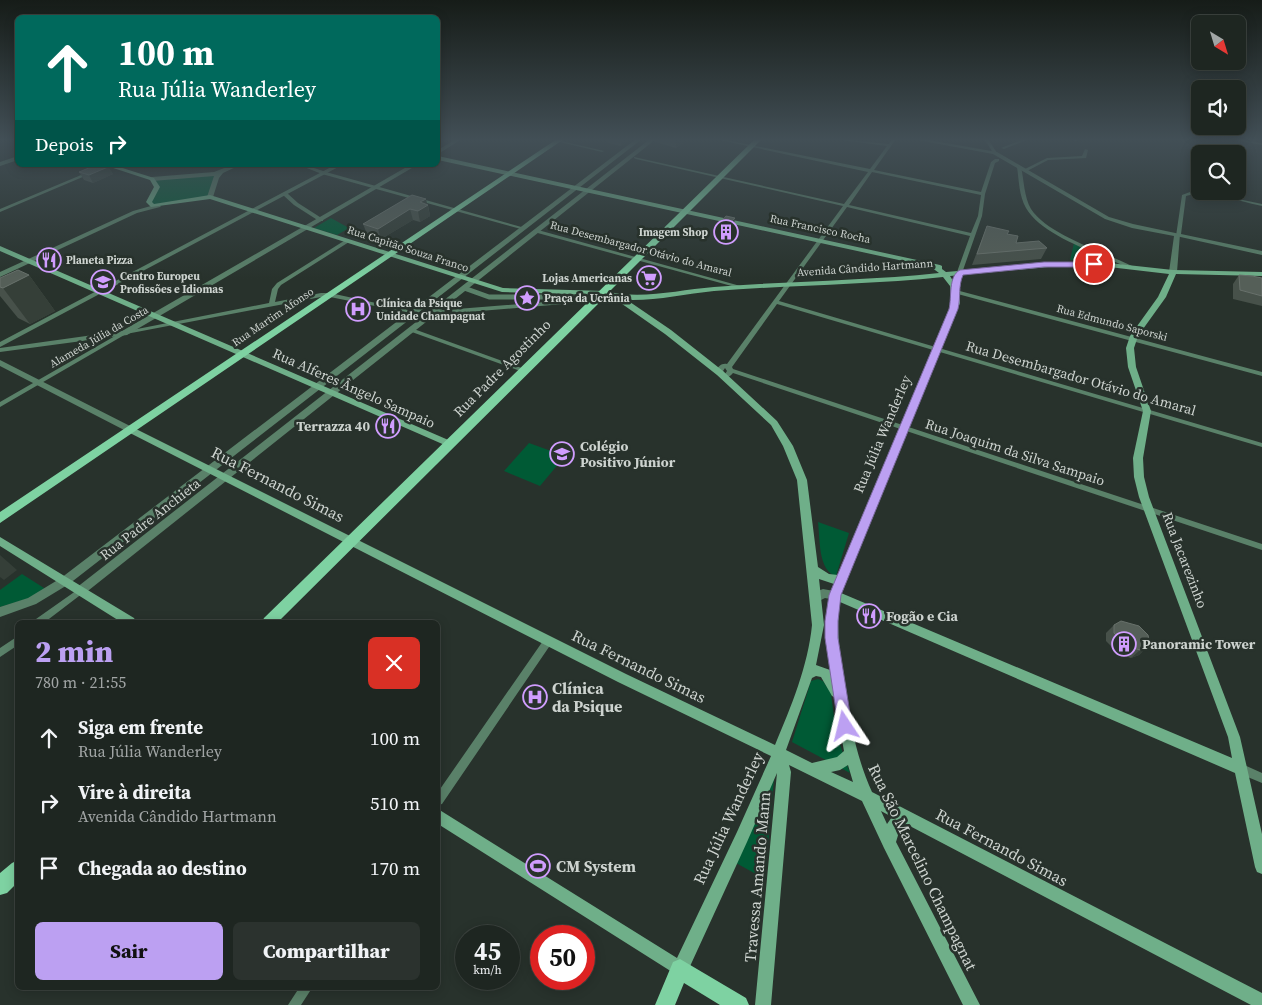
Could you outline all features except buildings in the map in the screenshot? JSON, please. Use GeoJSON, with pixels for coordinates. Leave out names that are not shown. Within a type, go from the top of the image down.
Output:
{"type":"FeatureCollection","features":[{"type":"Feature","properties":{"kind":"main road"},"geometry":{"type":"LineString","coordinates":[[155,186],[149,202],[151,205],[158,206],[210,198]]}},
{"type":"Feature","properties":{"kind":"main road","name":"Rua Martim Afonso"},"geometry":{"type":"LineString","coordinates":[[0,518],[491,186]]}},
{"type":"Feature","properties":{"kind":"main road","name":"Rua Francisco Rocha"},"geometry":{"type":"LineString","coordinates":[[566,186],[960,272]]}},
{"type":"Feature","properties":{"kind":"main road","name":"Rua Padre Agostinho"},"geometry":{"type":"LineString","coordinates":[[271,620],[601,297],[711,186]]}},
{"type":"Feature","properties":{"kind":"main road","name":"Rua Capitão Souza Franco"},"geometry":{"type":"LineString","coordinates":[[210,198],[503,290],[601,297]]}},
{"type":"Feature","properties":{"kind":"main road","name":"Rua Alferes Ângelo Sampaio"},"geometry":{"type":"LineString","coordinates":[[0,248],[450,444]]}},
{"type":"Feature","properties":{"kind":"main road","name":"Avenida Cândido Hartmann"},"geometry":{"type":"LineString","coordinates":[[618,297],[650,297],[741,287],[893,280],[1058,264],[1130,267],[1173,272],[1262,274]]}},
{"type":"Feature","properties":{"kind":"main road","name":"Rua Francisco Rocha"},"geometry":{"type":"LineString","coordinates":[[934,266],[946,274]]}},
{"type":"Feature","properties":{"kind":"main road","name":"Rua Júlia Wanderley"},"geometry":{"type":"LineString","coordinates":[[835,595],[954,309],[955,289],[960,272]]}},
{"type":"Feature","properties":{"kind":"main road"},"geometry":{"type":"LineString","coordinates":[[1147,411],[1130,360],[1130,348],[1132,339],[1158,304],[1173,272]]}},
{"type":"Feature","properties":{"kind":"main road"},"geometry":{"type":"LineString","coordinates":[[946,274],[955,289]]}},
{"type":"Feature","properties":{"kind":"main road"},"geometry":{"type":"LineString","coordinates":[[601,297],[618,297],[727,371],[774,423],[788,446],[802,480],[816,598]]}},
{"type":"Feature","properties":{"kind":"main road","name":"Rua Jacarezinho"},"geometry":{"type":"LineString","coordinates":[[1147,411],[1139,449],[1138,467],[1141,488],[1234,737],[1262,866]]}},
{"type":"Feature","properties":{"kind":"main road","name":"Rua Fernando Simas"},"geometry":{"type":"LineString","coordinates":[[131,430],[548,641],[866,796],[1262,1002]]}},
{"type":"Feature","properties":{"kind":"main road"},"geometry":{"type":"LineString","coordinates":[[0,541],[127,620]]}},
{"type":"Feature","properties":{"kind":"main road"},"geometry":{"type":"LineString","coordinates":[[814,570],[827,578],[841,580]]}},
{"type":"Feature","properties":{"kind":"main road"},"geometry":{"type":"LineString","coordinates":[[835,595],[1242,769]]}},
{"type":"Feature","properties":{"kind":"main road","name":"Rua São Marcelino Champagnat"},"geometry":{"type":"LineString","coordinates":[[835,595],[832,606],[831,630],[839,697],[850,754],[866,796],[972,1005]]}},
{"type":"Feature","properties":{"kind":"main road","name":"Rua Júlia Wanderley"},"geometry":{"type":"LineString","coordinates":[[665,1005],[780,753],[808,674],[819,625],[816,598]]}},
{"type":"Feature","properties":{"kind":"main road"},"geometry":{"type":"LineString","coordinates":[[808,674],[815,670],[825,673],[839,697]]}},
{"type":"Feature","properties":{"kind":"main road","name":"Travessa Amando Mann"},"geometry":{"type":"LineString","coordinates":[[763,1005],[784,772],[780,753]]}},
{"type":"Feature","properties":{"kind":"main road"},"geometry":{"type":"LineString","coordinates":[[812,769],[834,766],[850,754]]}},
{"type":"Feature","properties":{"kind":"main road"},"geometry":{"type":"LineString","coordinates":[[440,817],[739,1005]]}},
{"type":"Feature","properties":{"kind":"main road"},"geometry":{"type":"LineString","coordinates":[[889,843],[894,826],[906,817]]}},
{"type":"Feature","properties":{"kind":"main road"},"geometry":{"type":"LineString","coordinates":[[0,886],[15,872]]}},
{"type":"Feature","properties":{"kind":"street"},"geometry":{"type":"LineString","coordinates":[[0,211],[59,186]]}},
{"type":"Feature","properties":{"kind":"street"},"geometry":{"type":"LineString","coordinates":[[210,198],[213,186]]}},
{"type":"Feature","properties":{"kind":"street"},"geometry":{"type":"LineString","coordinates":[[0,350],[101,292],[300,186]]}},
{"type":"Feature","properties":{"kind":"street"},"geometry":{"type":"LineString","coordinates":[[372,186],[523,228]]}},
{"type":"Feature","properties":{"kind":"street","name":"Rua Padre Anchieta"},"geometry":{"type":"LineString","coordinates":[[0,612],[43,596],[65,581],[578,186]]}},
{"type":"Feature","properties":{"kind":"street","name":"Rua Padre Anchieta"},"geometry":{"type":"LineString","coordinates":[[43,620],[593,186]]}},
{"type":"Feature","properties":{"kind":"street"},"geometry":{"type":"LineString","coordinates":[[759,186],[974,235]]}},
{"type":"Feature","properties":{"kind":"street"},"geometry":{"type":"LineString","coordinates":[[727,371],[860,186]]}},
{"type":"Feature","properties":{"kind":"street"},"geometry":{"type":"LineString","coordinates":[[944,186],[983,194]]}},
{"type":"Feature","properties":{"kind":"street","name":"Rua Júlia Wanderley"},"geometry":{"type":"LineString","coordinates":[[960,272],[980,216],[986,186]]}},
{"type":"Feature","properties":{"kind":"street"},"geometry":{"type":"LineString","coordinates":[[1024,186],[1027,204],[1036,218],[1052,230],[1130,267]]}},
{"type":"Feature","properties":{"kind":"street"},"geometry":{"type":"LineString","coordinates":[[1052,186],[1107,218],[1132,226],[1262,253]]}},
{"type":"Feature","properties":{"kind":"street","name":"Alameda Júlia da Costa"},"geometry":{"type":"LineString","coordinates":[[0,405],[376,187]]}},
{"type":"Feature","properties":{"kind":"street"},"geometry":{"type":"LineString","coordinates":[[1173,272],[1184,195],[1200,193],[1262,205]]}},
{"type":"Feature","properties":{"kind":"street"},"geometry":{"type":"LineString","coordinates":[[285,194],[296,204],[321,220]]}},
{"type":"Feature","properties":{"kind":"street"},"geometry":{"type":"LineString","coordinates":[[0,275],[135,212],[158,206]]}},
{"type":"Feature","properties":{"kind":"street","name":"Rua Desembargador Otávio do Amaral"},"geometry":{"type":"LineString","coordinates":[[536,231],[741,287]]}},
{"type":"Feature","properties":{"kind":"street"},"geometry":{"type":"LineString","coordinates":[[272,303],[275,289],[279,284],[347,241]]}},
{"type":"Feature","properties":{"kind":"street"},"geometry":{"type":"LineString","coordinates":[[464,288],[489,297],[601,297]]}},
{"type":"Feature","properties":{"kind":"street","name":"Rua Edmundo Saporski"},"geometry":{"type":"LineString","coordinates":[[955,289],[1262,374]]}},
{"type":"Feature","properties":{"kind":"street"},"geometry":{"type":"LineString","coordinates":[[7,345],[124,333],[272,303],[330,295],[413,313]]}},
{"type":"Feature","properties":{"kind":"street"},"geometry":{"type":"LineString","coordinates":[[432,313],[601,297]]}},
{"type":"Feature","properties":{"kind":"street","name":"Rua Desembargador Otávio do Amaral"},"geometry":{"type":"LineString","coordinates":[[778,302],[1262,445]]}},
{"type":"Feature","properties":{"kind":"street"},"geometry":{"type":"LineString","coordinates":[[411,330],[525,371]]}},
{"type":"Feature","properties":{"kind":"street","name":"Rua Fernando Simas"},"geometry":{"type":"LineString","coordinates":[[0,363],[131,430]]}},
{"type":"Feature","properties":{"kind":"street","name":"Rua Joaquim da Silva Sampaio"},"geometry":{"type":"LineString","coordinates":[[727,371],[1262,547]]}},
{"type":"Feature","properties":{"kind":"street"},"geometry":{"type":"LineString","coordinates":[[816,598],[822,593],[828,592],[835,595]]}},
{"type":"Feature","properties":{"kind":"street"},"geometry":{"type":"LineString","coordinates":[[440,797],[548,641]]}},
{"type":"Feature","properties":{"kind":"street"},"geometry":{"type":"LineString","coordinates":[[0,653],[15,642]]}},
{"type":"Feature","properties":{"kind":"street"},"geometry":{"type":"LineString","coordinates":[[1242,769],[1262,778]]}},
{"type":"Feature","properties":{"kind":"street"},"geometry":{"type":"LineString","coordinates":[[294,1005],[305,990]]}},
{"type":"Feature","properties":{"kind":"green space"},"geometry":{"type":"Polygon","coordinates":[[[215,186],[210,197],[153,206],[150,201],[157,187],[215,186]]]}},
{"type":"Feature","properties":{"kind":"green space"},"geometry":{"type":"Polygon","coordinates":[[[331,218],[349,228],[337,235],[314,228],[331,218]]]}},
{"type":"Feature","properties":{"kind":"green space"},"geometry":{"type":"Polygon","coordinates":[[[1074,243],[1116,263],[1070,260],[1074,243]]]}},
{"type":"Feature","properties":{"kind":"green space"},"geometry":{"type":"Polygon","coordinates":[[[529,443],[565,456],[540,486],[504,471],[529,443]]]}},
{"type":"Feature","properties":{"kind":"green space"},"geometry":{"type":"Polygon","coordinates":[[[818,522],[849,533],[836,576],[830,573],[823,561],[818,522]]]}},
{"type":"Feature","properties":{"kind":"green space"},"geometry":{"type":"Polygon","coordinates":[[[22,574],[44,588],[43,591],[34,597],[0,607],[0,590],[22,574]]]}},
{"type":"Feature","properties":{"kind":"green space"},"geometry":{"type":"Polygon","coordinates":[[[818,679],[823,681],[831,693],[836,733],[850,773],[792,742],[811,681],[818,679]]]}},
{"type":"Feature","properties":{"kind":"green space"},"geometry":{"type":"Polygon","coordinates":[[[775,767],[765,879],[736,863],[775,767]]]}},
{"type":"Feature","properties":{"kind":"place","name":"Imagem Shop"},"geometry":{"type":"Point","coordinates":[726,232]}},
{"type":"Feature","properties":{"kind":"place","name":"Planeta Pizza"},"geometry":{"type":"Point","coordinates":[49,260]}},
{"type":"Feature","properties":{"kind":"place","name":"Lojas Americanas"},"geometry":{"type":"Point","coordinates":[649,278]}},
{"type":"Feature","properties":{"kind":"place","name":"Centro Europeu Profissões e Idiomas"},"geometry":{"type":"Point","coordinates":[103,282]}},
{"type":"Feature","properties":{"kind":"place","name":"Praça da Ucrânia"},"geometry":{"type":"Point","coordinates":[527,298]}},
{"type":"Feature","properties":{"kind":"place","name":"Clínica da Psique Unidade Champagnat"},"geometry":{"type":"Point","coordinates":[358,309]}},
{"type":"Feature","properties":{"kind":"place","name":"Terrazza 40"},"geometry":{"type":"Point","coordinates":[388,426]}},
{"type":"Feature","properties":{"kind":"place","name":"Colégio Positivo Júnior"},"geometry":{"type":"Point","coordinates":[562,454]}},
{"type":"Feature","properties":{"kind":"place","name":"Fogão e Cia"},"geometry":{"type":"Point","coordinates":[869,616]}},
{"type":"Feature","properties":{"kind":"place","name":"Panoramic Tower"},"geometry":{"type":"Point","coordinates":[1124,644]}},
{"type":"Feature","properties":{"kind":"place","name":"Clínica da Psique"},"geometry":{"type":"Point","coordinates":[535,697]}},
{"type":"Feature","properties":{"kind":"place","name":"CM System"},"geometry":{"type":"Point","coordinates":[538,866]}},
{"type":"Feature","properties":{"kind":"route"},"geometry":{"type":"LineString","coordinates":[[845,726],[834,657],[831,621],[832,606],[954,309],[956,303],[954,286],[960,272],[1044,265],[1094,264]]}}]}
